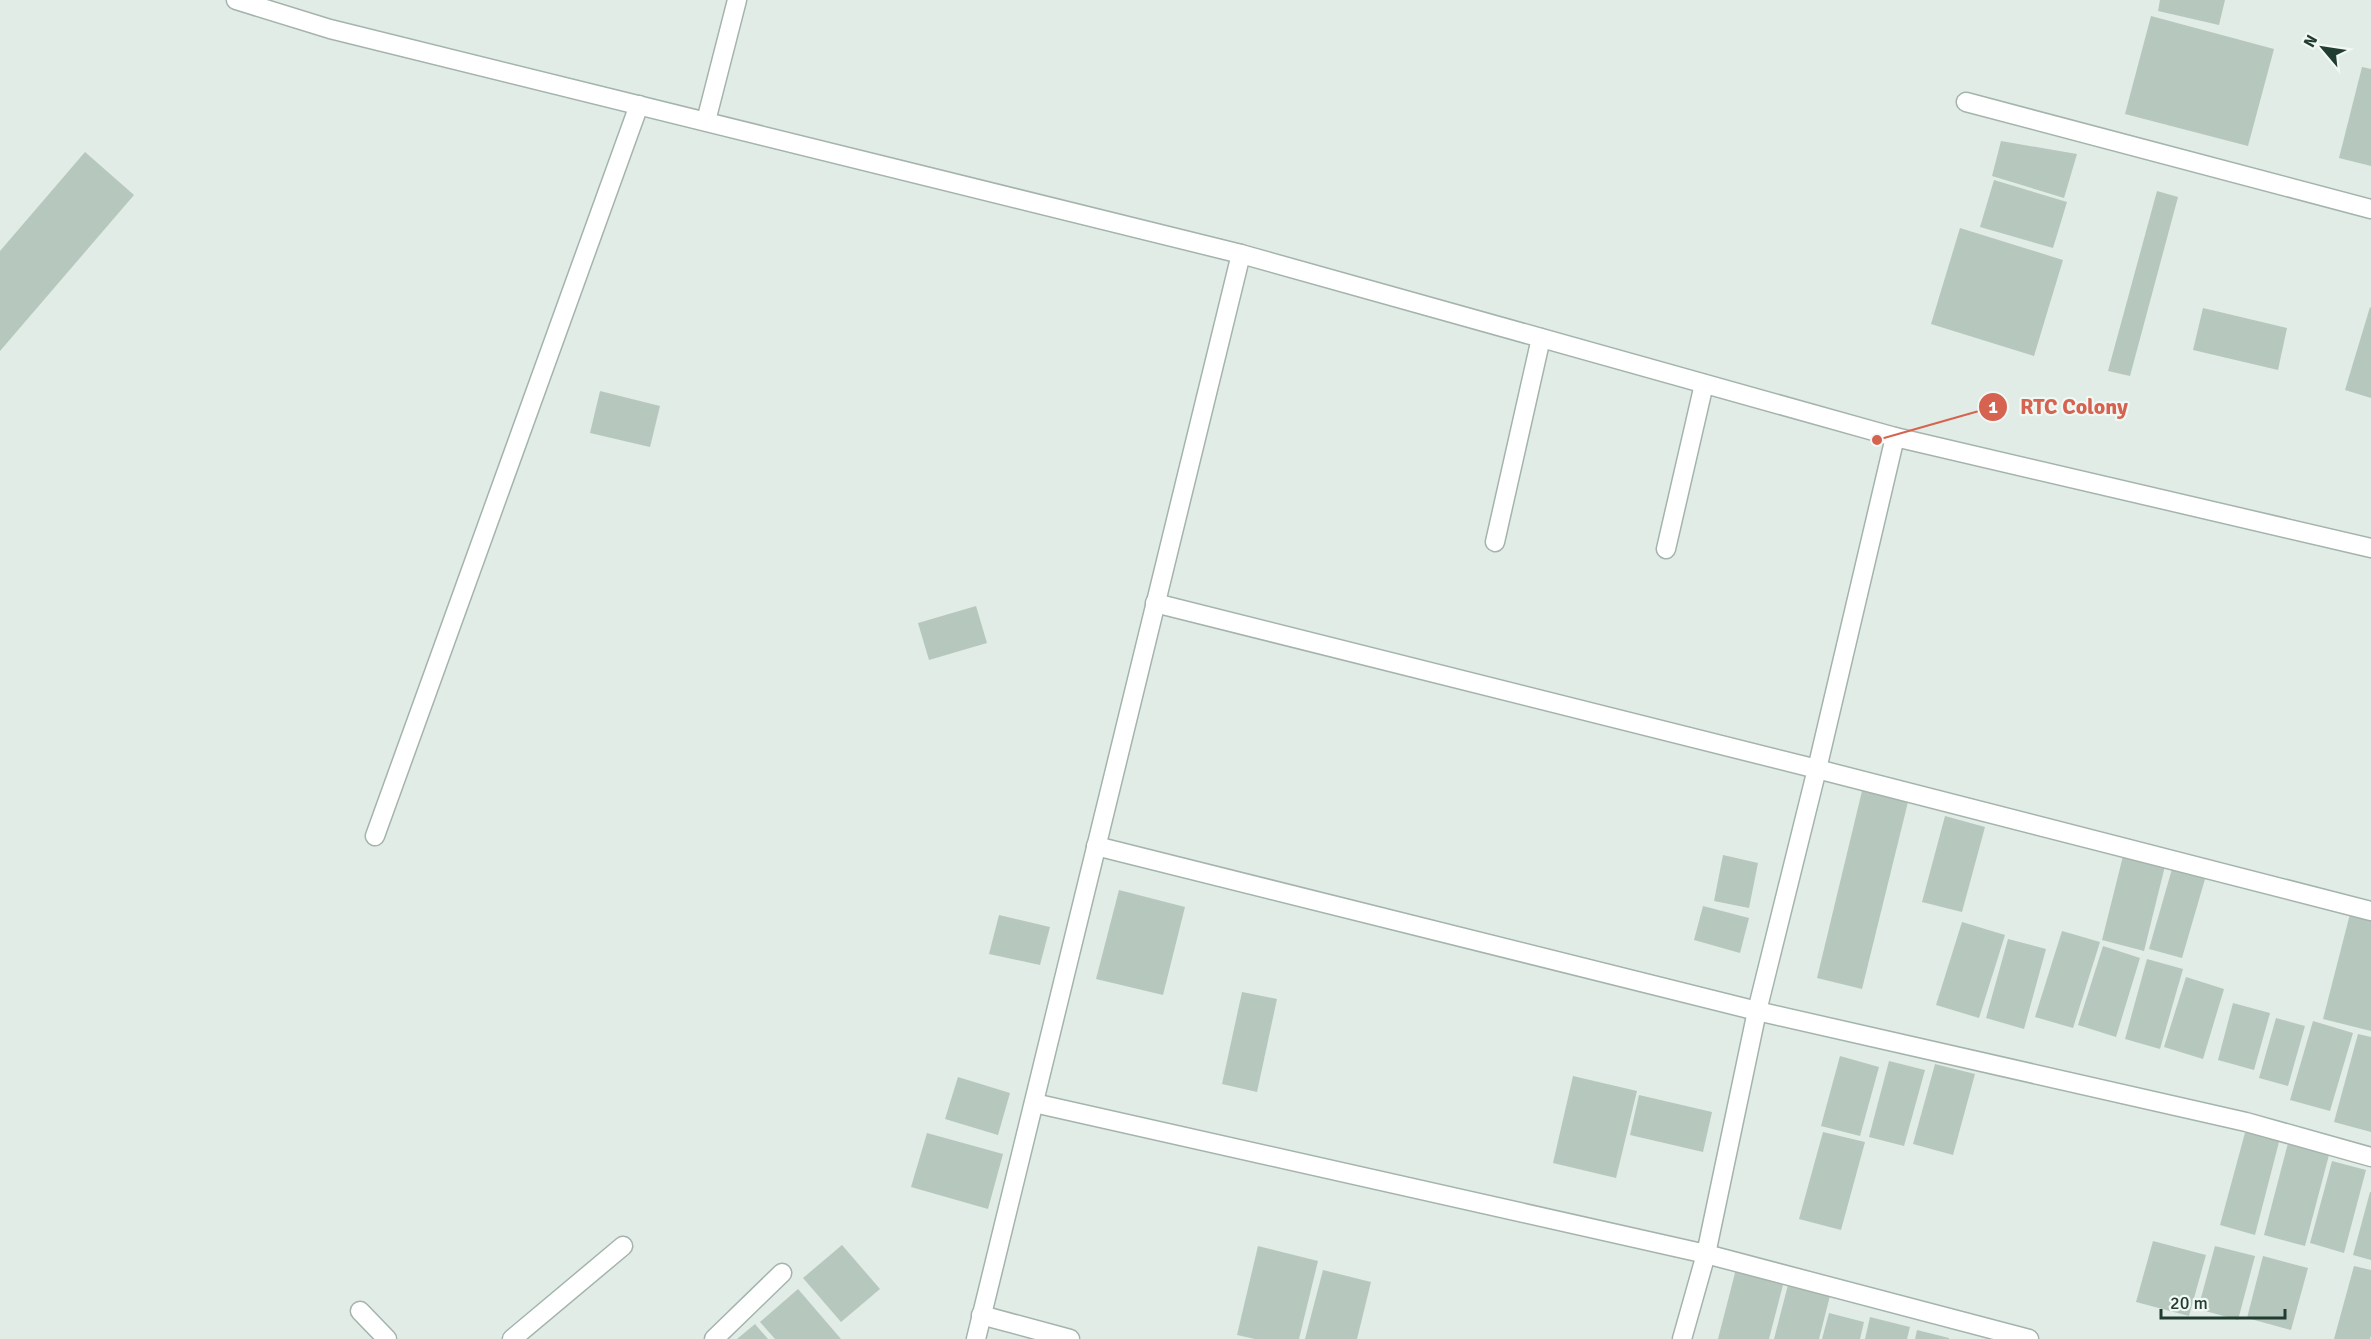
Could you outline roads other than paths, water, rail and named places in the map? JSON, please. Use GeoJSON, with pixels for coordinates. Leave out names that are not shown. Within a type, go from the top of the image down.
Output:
{"type":"FeatureCollection","features":[{"type":"Feature","properties":{"kind":"street"},"geometry":{"type":"LineString","coordinates":[[236,0],[330,29],[1242,254],[1895,437],[2371,548]]}},
{"type":"Feature","properties":{"kind":"street"},"geometry":{"type":"LineString","coordinates":[[706,122],[737,0]]}},
{"type":"Feature","properties":{"kind":"street"},"geometry":{"type":"LineString","coordinates":[[1966,102],[2371,209]]}},
{"type":"Feature","properties":{"kind":"street"},"geometry":{"type":"LineString","coordinates":[[375,836],[639,105]]}},
{"type":"Feature","properties":{"kind":"street"},"geometry":{"type":"LineString","coordinates":[[976,1339],[1242,254]]}},
{"type":"Feature","properties":{"kind":"street"},"geometry":{"type":"LineString","coordinates":[[1495,542],[1542,338]]}},
{"type":"Feature","properties":{"kind":"street"},"geometry":{"type":"LineString","coordinates":[[1666,549],[1704,384]]}},
{"type":"Feature","properties":{"kind":"street"},"geometry":{"type":"LineString","coordinates":[[1682,1339],[1706,1254],[1756,1011],[1817,769],[1895,437]]}},
{"type":"Feature","properties":{"kind":"street"},"geometry":{"type":"LineString","coordinates":[[1155,603],[2371,911]]}},
{"type":"Feature","properties":{"kind":"street"},"geometry":{"type":"LineString","coordinates":[[1096,846],[1756,1011],[2246,1122],[2371,1156]]}},
{"type":"Feature","properties":{"kind":"street"},"geometry":{"type":"LineString","coordinates":[[1034,1103],[1706,1254],[2030,1339]]}},
{"type":"Feature","properties":{"kind":"street"},"geometry":{"type":"LineString","coordinates":[[512,1339],[623,1246]]}},
{"type":"Feature","properties":{"kind":"street"},"geometry":{"type":"LineString","coordinates":[[714,1339],[782,1273]]}},
{"type":"Feature","properties":{"kind":"street"},"geometry":{"type":"LineString","coordinates":[[360,1311],[387,1339]]}},
{"type":"Feature","properties":{"kind":"street"},"geometry":{"type":"LineString","coordinates":[[981,1315],[1070,1339]]}},
{"type":"Feature","properties":{"kind":"place","name":"RTC Colony"},"geometry":{"type":"Point","coordinates":[1877,440]}}]}
